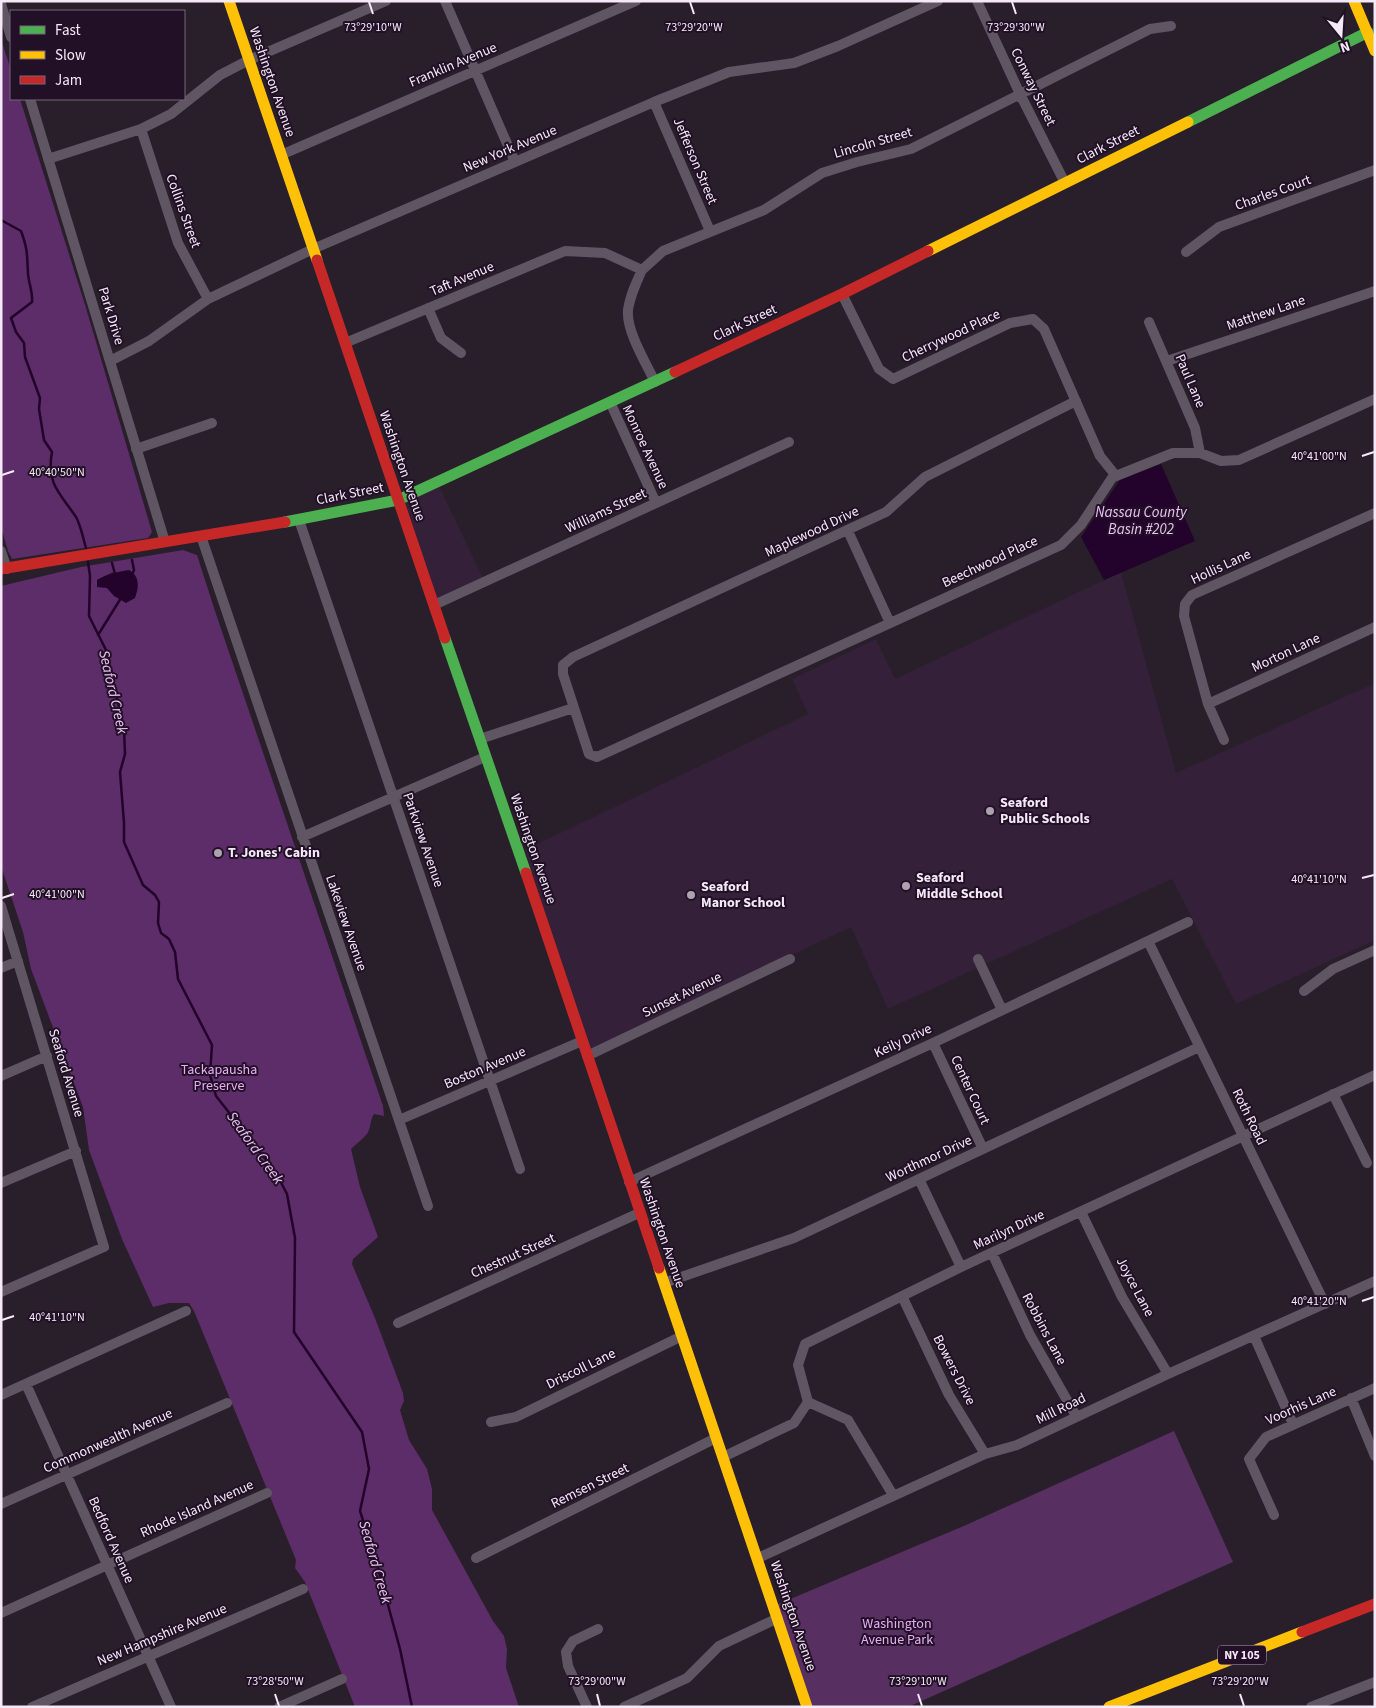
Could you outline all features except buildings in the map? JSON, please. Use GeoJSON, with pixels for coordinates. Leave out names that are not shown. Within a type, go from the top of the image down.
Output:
{"type":"FeatureCollection","features":[{"type":"Feature","properties":{"kind":"street","name":"Washington Avenue"},"geometry":{"type":"LineString","coordinates":[[229,1],[485,757],[534,895],[639,1213],[758,1558],[807,1707]]}},
{"type":"Feature","properties":{"kind":"street"},"geometry":{"type":"LineString","coordinates":[[48,158],[141,128],[172,114],[220,75],[249,60],[386,1]]}},
{"type":"Feature","properties":{"kind":"street"},"geometry":{"type":"LineString","coordinates":[[445,1],[515,162]]}},
{"type":"Feature","properties":{"kind":"street","name":"Franklin Avenue"},"geometry":{"type":"LineString","coordinates":[[281,155],[636,1]]}},
{"type":"Feature","properties":{"kind":"street","name":"New York Avenue"},"geometry":{"type":"LineString","coordinates":[[110,361],[150,341],[208,299],[313,249],[654,102],[729,72],[794,63],[838,46],[938,1]]}},
{"type":"Feature","properties":{"kind":"street","name":"Conway Street"},"geometry":{"type":"LineString","coordinates":[[977,1],[1020,94],[1065,183]]}},
{"type":"Feature","properties":{"kind":"street"},"geometry":{"type":"LineString","coordinates":[[1354,1],[1371,30],[1375,51]]}},
{"type":"Feature","properties":{"kind":"street"},"geometry":{"type":"LineString","coordinates":[[1,4],[10,35]]}},
{"type":"Feature","properties":{"kind":"street","name":"Lincoln Street"},"geometry":{"type":"LineString","coordinates":[[655,382],[634,341],[628,312],[632,292],[642,270],[663,251],[764,210],[822,173],[857,162],[911,149],[1150,29],[1171,26]]}},
{"type":"Feature","properties":{"kind":"street","name":"Clark Street"},"geometry":{"type":"LineString","coordinates":[[4,569],[299,520],[398,500],[842,294],[1371,30]]}},
{"type":"Feature","properties":{"kind":"street","name":"Park Drive"},"geometry":{"type":"LineString","coordinates":[[30,100],[165,542]]}},
{"type":"Feature","properties":{"kind":"street","name":"Jefferson Street"},"geometry":{"type":"LineString","coordinates":[[654,102],[710,231]]}},
{"type":"Feature","properties":{"kind":"street","name":"Collins Street"},"geometry":{"type":"LineString","coordinates":[[141,128],[178,244],[208,299]]}},
{"type":"Feature","properties":{"kind":"street","name":"Charles Court"},"geometry":{"type":"LineString","coordinates":[[1186,252],[1218,227],[1375,170]]}},
{"type":"Feature","properties":{"kind":"street","name":"Taft Avenue"},"geometry":{"type":"LineString","coordinates":[[345,343],[565,250],[605,253],[642,270]]}},
{"type":"Feature","properties":{"kind":"street","name":"Matthew Lane"},"geometry":{"type":"LineString","coordinates":[[1167,361],[1375,291]]}},
{"type":"Feature","properties":{"kind":"street","name":"Cherrywood Place"},"geometry":{"type":"LineString","coordinates":[[842,294],[879,369],[893,379],[1010,323],[1033,319],[1044,329],[1100,456],[1116,476]]}},
{"type":"Feature","properties":{"kind":"street"},"geometry":{"type":"LineString","coordinates":[[428,308],[441,338],[461,353]]}},
{"type":"Feature","properties":{"kind":"street","name":"Paul Lane"},"geometry":{"type":"LineString","coordinates":[[1149,322],[1195,428],[1200,453]]}},
{"type":"Feature","properties":{"kind":"street","name":"Beechwood Place"},"geometry":{"type":"LineString","coordinates":[[574,708],[589,754],[597,757],[1061,545],[1081,525],[1112,478],[1116,476],[1173,453],[1200,453],[1221,461],[1239,460],[1375,399]]}},
{"type":"Feature","properties":{"kind":"street","name":"Monroe Avenue"},"geometry":{"type":"LineString","coordinates":[[610,402],[656,503]]}},
{"type":"Feature","properties":{"kind":"street","name":"Maplewood Drive"},"geometry":{"type":"LineString","coordinates":[[574,708],[563,674],[563,665],[573,657],[886,512],[925,477],[1076,402]]}},
{"type":"Feature","properties":{"kind":"street"},"geometry":{"type":"LineString","coordinates":[[136,449],[212,423]]}},
{"type":"Feature","properties":{"kind":"street","name":"Williams Street"},"geometry":{"type":"LineString","coordinates":[[434,605],[789,442]]}},
{"type":"Feature","properties":{"kind":"street","name":"Hollis Lane"},"geometry":{"type":"LineString","coordinates":[[1224,740],[1208,704],[1184,616],[1185,604],[1192,595],[1375,513]]}},
{"type":"Feature","properties":{"kind":"street","name":"Parkview Avenue"},"geometry":{"type":"LineString","coordinates":[[299,520],[520,1168]]}},
{"type":"Feature","properties":{"kind":"street"},"geometry":{"type":"LineString","coordinates":[[848,531],[890,623]]}},
{"type":"Feature","properties":{"kind":"street","name":"Lakeview Avenue"},"geometry":{"type":"LineString","coordinates":[[201,536],[428,1206]]}},
{"type":"Feature","properties":{"kind":"street"},"geometry":{"type":"LineString","coordinates":[[1,551],[4,569]]}},
{"type":"Feature","properties":{"kind":"street","name":"Morton Lane"},"geometry":{"type":"LineString","coordinates":[[1208,704],[1375,627]]}},
{"type":"Feature","properties":{"kind":"street"},"geometry":{"type":"LineString","coordinates":[[480,739],[574,708]]}},
{"type":"Feature","properties":{"kind":"street"},"geometry":{"type":"LineString","coordinates":[[302,837],[485,757]]}},
{"type":"Feature","properties":{"kind":"street","name":"Seaford Avenue"},"geometry":{"type":"LineString","coordinates":[[1,906],[104,1247],[1,1292]]}},
{"type":"Feature","properties":{"kind":"street","name":"Keily Drive"},"geometry":{"type":"LineString","coordinates":[[629,1182],[933,1043],[1188,922]]}},
{"type":"Feature","properties":{"kind":"street","name":"Roth Road"},"geometry":{"type":"LineString","coordinates":[[1148,941],[1325,1304]]}},
{"type":"Feature","properties":{"kind":"street"},"geometry":{"type":"LineString","coordinates":[[1304,991],[1333,969],[1375,950]]}},
{"type":"Feature","properties":{"kind":"street","name":"Sunset Avenue"},"geometry":{"type":"LineString","coordinates":[[587,1056],[790,959]]}},
{"type":"Feature","properties":{"kind":"street"},"geometry":{"type":"LineString","coordinates":[[978,959],[1002,1010]]}},
{"type":"Feature","properties":{"kind":"street"},"geometry":{"type":"LineString","coordinates":[[1,968],[18,960]]}},
{"type":"Feature","properties":{"kind":"street","name":"Boston Avenue"},"geometry":{"type":"LineString","coordinates":[[399,1120],[582,1041]]}},
{"type":"Feature","properties":{"kind":"street","name":"Center Court"},"geometry":{"type":"LineString","coordinates":[[933,1043],[983,1149]]}},
{"type":"Feature","properties":{"kind":"street","name":"Worthmor Drive"},"geometry":{"type":"LineString","coordinates":[[664,1283],[794,1238],[1200,1047]]}},
{"type":"Feature","properties":{"kind":"street"},"geometry":{"type":"LineString","coordinates":[[1,1076],[47,1056]]}},
{"type":"Feature","properties":{"kind":"street","name":"Marilyn Drive"},"geometry":{"type":"LineString","coordinates":[[808,1402],[798,1366],[805,1344],[961,1267],[1375,1075]]}},
{"type":"Feature","properties":{"kind":"street"},"geometry":{"type":"LineString","coordinates":[[1333,1094],[1367,1162]]}},
{"type":"Feature","properties":{"kind":"street"},"geometry":{"type":"LineString","coordinates":[[1,1183],[76,1151]]}},
{"type":"Feature","properties":{"kind":"street"},"geometry":{"type":"LineString","coordinates":[[920,1179],[961,1267]]}},
{"type":"Feature","properties":{"kind":"street","name":"Joyce Lane"},"geometry":{"type":"LineString","coordinates":[[1081,1212],[1122,1297],[1168,1374]]}},
{"type":"Feature","properties":{"kind":"street","name":"Chestnut Street"},"geometry":{"type":"LineString","coordinates":[[398,1323],[639,1213]]}},
{"type":"Feature","properties":{"kind":"street","name":"Robbins Lane"},"geometry":{"type":"LineString","coordinates":[[992,1253],[1030,1335],[1076,1416]]}},
{"type":"Feature","properties":{"kind":"street","name":"Mill Road"},"geometry":{"type":"LineString","coordinates":[[758,1558],[985,1454],[1017,1445],[1076,1416],[1375,1281]]}},
{"type":"Feature","properties":{"kind":"street","name":"Bowers Drive"},"geometry":{"type":"LineString","coordinates":[[902,1296],[949,1395],[985,1454]]}},
{"type":"Feature","properties":{"kind":"street"},"geometry":{"type":"LineString","coordinates":[[1,1395],[186,1311]]}},
{"type":"Feature","properties":{"kind":"street","name":"Driscoll Lane"},"geometry":{"type":"LineString","coordinates":[[491,1422],[516,1416],[682,1336]]}},
{"type":"Feature","properties":{"kind":"street"},"geometry":{"type":"LineString","coordinates":[[1254,1336],[1293,1424]]}},
{"type":"Feature","properties":{"kind":"street","name":"Bedford Avenue"},"geometry":{"type":"LineString","coordinates":[[26,1384],[171,1707]]}},
{"type":"Feature","properties":{"kind":"street","name":"Voorhis Lane"},"geometry":{"type":"LineString","coordinates":[[1274,1516],[1249,1459],[1266,1437],[1375,1388]]}},
{"type":"Feature","properties":{"kind":"street"},"geometry":{"type":"LineString","coordinates":[[1351,1398],[1375,1456]]}},
{"type":"Feature","properties":{"kind":"street"},"geometry":{"type":"LineString","coordinates":[[723,1457],[794,1423],[808,1402],[848,1420],[893,1495]]}},
{"type":"Feature","properties":{"kind":"street","name":"Commonwealth Avenue"},"geometry":{"type":"LineString","coordinates":[[1,1504],[227,1403]]}},
{"type":"Feature","properties":{"kind":"street","name":"Remsen Street"},"geometry":{"type":"LineString","coordinates":[[476,1558],[716,1438]]}},
{"type":"Feature","properties":{"kind":"street","name":"Rhode Island Avenue"},"geometry":{"type":"LineString","coordinates":[[1,1613],[267,1493]]}},
{"type":"Feature","properties":{"kind":"street","name":"New Hampshire Avenue"},"geometry":{"type":"LineString","coordinates":[[32,1707],[303,1589]]}},
{"type":"Feature","properties":{"kind":"street","name":"NY 105"},"geometry":{"type":"LineString","coordinates":[[1110,1706],[1375,1604]]}},
{"type":"Feature","properties":{"kind":"street"},"geometry":{"type":"LineString","coordinates":[[624,1707],[687,1678],[719,1646],[778,1618]]}},
{"type":"Feature","properties":{"kind":"street"},"geometry":{"type":"LineString","coordinates":[[587,1707],[568,1666],[566,1652],[574,1641],[598,1629]]}},
{"type":"Feature","properties":{"kind":"street"},"geometry":{"type":"LineString","coordinates":[[279,1707],[342,1679]]}},
{"type":"Feature","properties":{"kind":"street"},"geometry":{"type":"LineString","coordinates":[[1311,1707],[1375,1682]]}},
{"type":"Feature","properties":{"kind":"shaded area"},"geometry":{"type":"Polygon","coordinates":[[[438,484],[484,580],[435,603],[401,501],[438,484]]]}},
{"type":"Feature","properties":{"kind":"shaded area","name":"Seaford Public Schools"},"geometry":{"type":"Polygon","coordinates":[[[1121,572],[1176,773],[1375,683],[1375,940],[1236,1004],[1172,879],[888,1009],[851,927],[589,1051],[525,850],[808,714],[792,679],[876,639],[895,679],[1121,572]]]}},
{"type":"Feature","properties":{"kind":"green space"},"geometry":{"type":"Polygon","coordinates":[[[1,39],[10,67],[10,100],[20,100],[86,308],[152,532],[148,538],[12,559],[1,527],[1,39]]]}},
{"type":"Feature","properties":{"kind":"green space","name":"Tackapausha Preserve"},"geometry":{"type":"Polygon","coordinates":[[[183,550],[197,555],[383,1106],[384,1116],[374,1114],[367,1134],[351,1149],[360,1187],[378,1237],[353,1259],[352,1264],[375,1318],[403,1393],[404,1401],[400,1410],[409,1440],[427,1469],[432,1489],[432,1510],[493,1621],[504,1636],[507,1649],[506,1668],[519,1707],[355,1707],[305,1582],[295,1568],[296,1560],[194,1311],[189,1303],[169,1303],[153,1307],[122,1239],[89,1150],[83,1107],[31,969],[23,932],[1,866],[1,586],[81,567],[183,550]],[[113,572],[97,580],[111,591],[114,596],[113,572]]]}},
{"type":"Feature","properties":{"kind":"green space","name":"Washington Avenue Park"},"geometry":{"type":"Polygon","coordinates":[[[1174,1431],[1233,1562],[908,1707],[810,1707],[776,1605],[966,1525],[1174,1431]]]}},
{"type":"Feature","properties":{"kind":"water","name":"Nassau County Basin #202"},"geometry":{"type":"Polygon","coordinates":[[[1161,464],[1195,541],[1104,580],[1081,537],[1120,480],[1161,464]]]}},
{"type":"Feature","properties":{"kind":"water"},"geometry":{"type":"Polygon","coordinates":[[[129,570],[135,575],[138,586],[135,598],[126,603],[114,596],[107,588],[97,587],[97,580],[129,570]]]}},
{"type":"Feature","properties":{"kind":"waterway","name":"Seaford Creek"},"geometry":{"type":"LineString","coordinates":[[1,220],[21,231],[25,243],[32,302],[11,318],[16,332],[24,343],[25,357],[40,398],[39,409],[44,440],[52,452],[51,472],[53,480],[78,521],[86,548]]}},
{"type":"Feature","properties":{"kind":"waterway"},"geometry":{"type":"LineString","coordinates":[[132,560],[134,570],[132,575]]}},
{"type":"Feature","properties":{"kind":"waterway","name":"Seaford Creek"},"geometry":{"type":"LineString","coordinates":[[88,562],[90,576],[89,616],[106,650],[124,729],[125,754],[120,772],[124,842],[143,885],[155,895],[159,902],[158,923],[161,933],[169,939],[175,952],[178,979],[212,1045],[210,1075],[216,1096],[275,1171],[287,1194],[295,1238],[294,1332],[362,1432],[369,1469],[360,1511],[375,1557],[400,1649],[412,1707]]}},
{"type":"Feature","properties":{"kind":"waterway"},"geometry":{"type":"LineString","coordinates":[[112,563],[115,574]]}},
{"type":"Feature","properties":{"kind":"waterway"},"geometry":{"type":"LineString","coordinates":[[98,635],[121,598]]}},
{"type":"Feature","properties":{"kind":"traffic: fast"},"geometry":{"type":"LineString","coordinates":[[1188,122],[1368,32]]}},
{"type":"Feature","properties":{"kind":"traffic: fast"},"geometry":{"type":"LineString","coordinates":[[285,522],[398,500],[675,372]]}},
{"type":"Feature","properties":{"kind":"traffic: fast"},"geometry":{"type":"LineString","coordinates":[[445,638],[526,873]]}},
{"type":"Feature","properties":{"kind":"traffic: slow"},"geometry":{"type":"LineString","coordinates":[[229,1],[317,260]]}},
{"type":"Feature","properties":{"kind":"traffic: slow"},"geometry":{"type":"LineString","coordinates":[[1354,1],[1375,51]]}},
{"type":"Feature","properties":{"kind":"traffic: slow"},"geometry":{"type":"LineString","coordinates":[[928,251],[1188,122]]}},
{"type":"Feature","properties":{"kind":"traffic: slow"},"geometry":{"type":"LineString","coordinates":[[659,1268],[807,1707]]}},
{"type":"Feature","properties":{"kind":"traffic: slow"},"geometry":{"type":"LineString","coordinates":[[1109,1707],[1302,1632]]}},
{"type":"Feature","properties":{"kind":"traffic: jam"},"geometry":{"type":"LineString","coordinates":[[675,372],[842,294],[928,251]]}},
{"type":"Feature","properties":{"kind":"traffic: jam"},"geometry":{"type":"LineString","coordinates":[[317,260],[445,638]]}},
{"type":"Feature","properties":{"kind":"traffic: jam"},"geometry":{"type":"LineString","coordinates":[[1,569],[285,522]]}},
{"type":"Feature","properties":{"kind":"traffic: jam"},"geometry":{"type":"LineString","coordinates":[[526,873],[659,1268]]}},
{"type":"Feature","properties":{"kind":"traffic: jam"},"geometry":{"type":"LineString","coordinates":[[1302,1632],[1375,1604]]}},
{"type":"Feature","properties":{"kind":"place","name":"Seaford Public Schools"},"geometry":{"type":"Point","coordinates":[990,811]}},
{"type":"Feature","properties":{"kind":"place","name":"T. Jones' Cabin"},"geometry":{"type":"Point","coordinates":[218,853]}},
{"type":"Feature","properties":{"kind":"place","name":"Seaford Middle School"},"geometry":{"type":"Point","coordinates":[906,886]}},
{"type":"Feature","properties":{"kind":"place","name":"Seaford Manor School"},"geometry":{"type":"Point","coordinates":[691,895]}}]}
